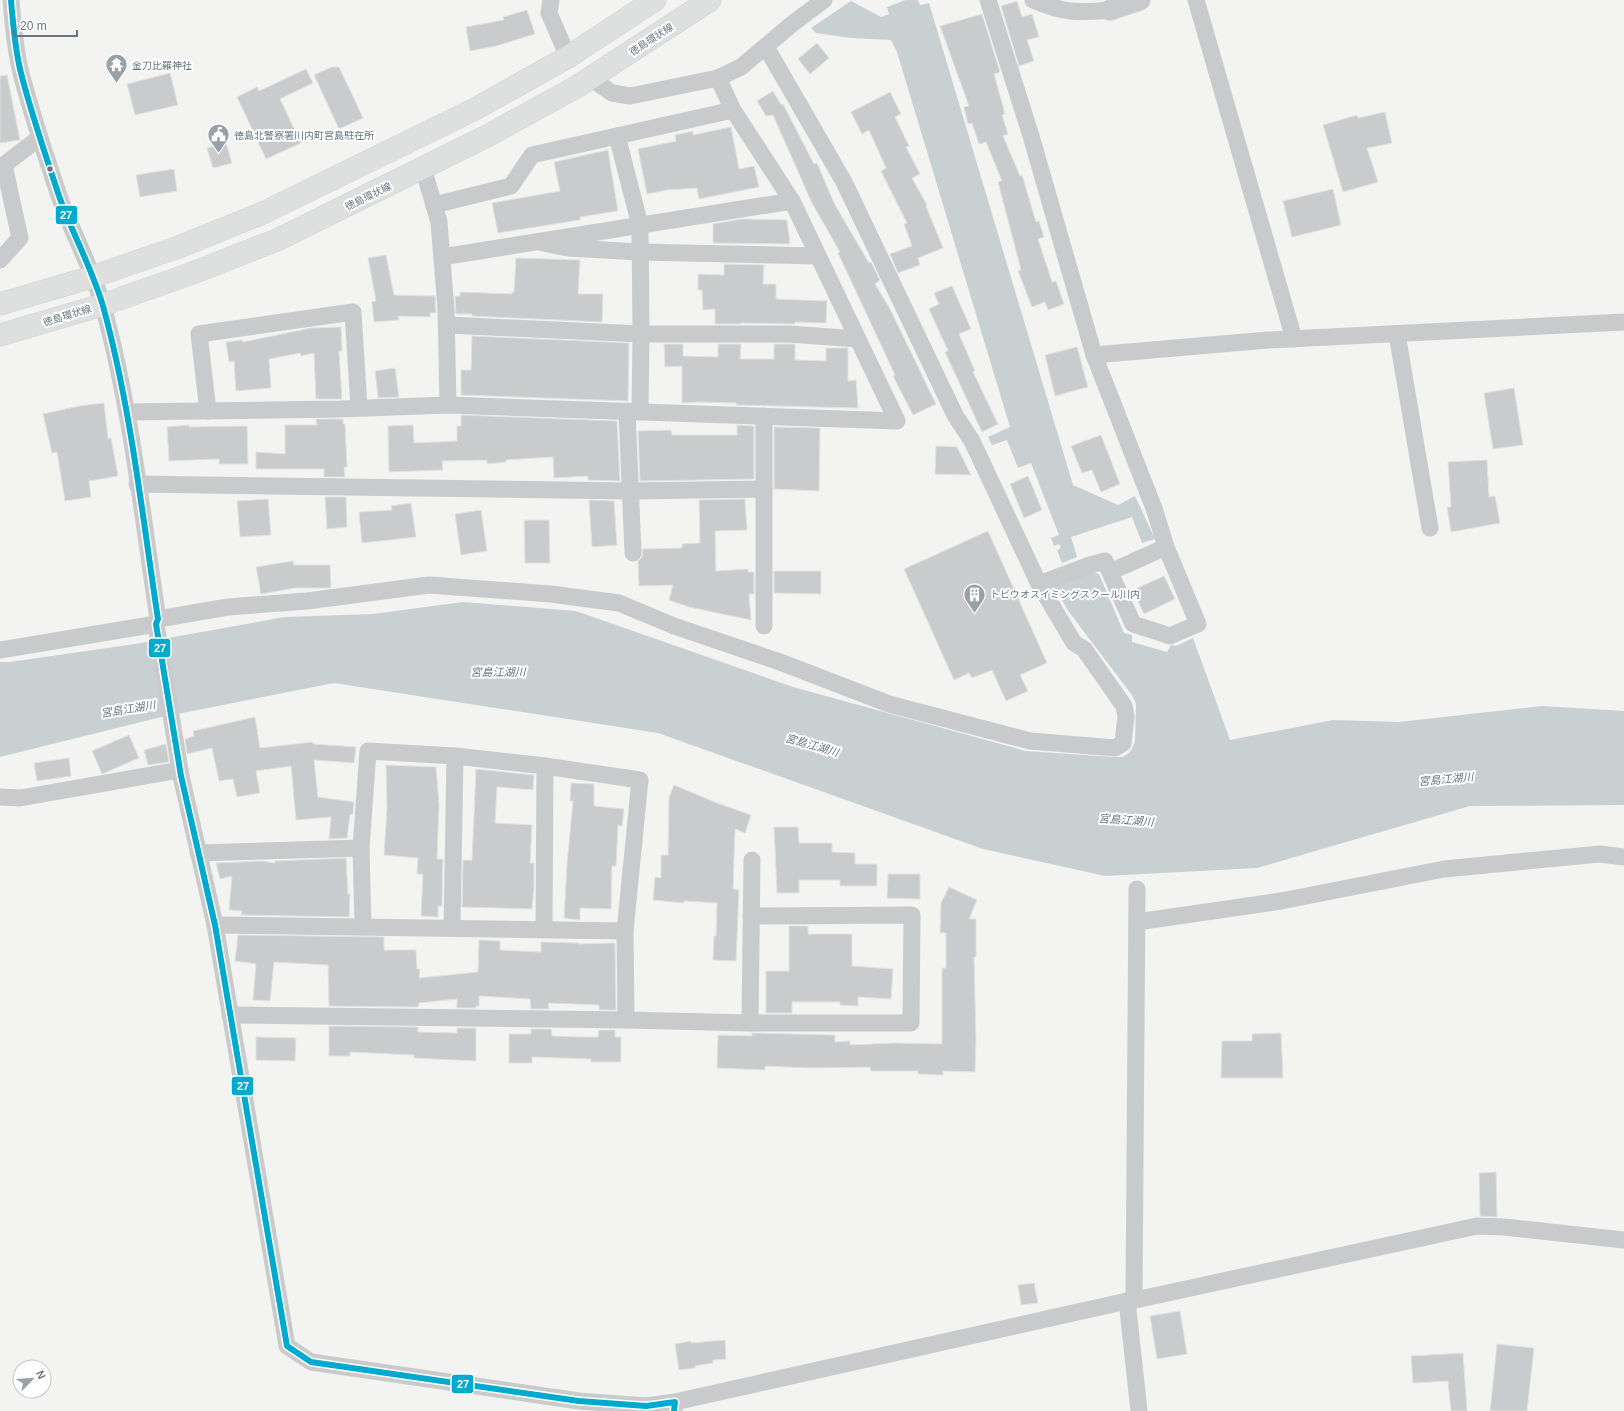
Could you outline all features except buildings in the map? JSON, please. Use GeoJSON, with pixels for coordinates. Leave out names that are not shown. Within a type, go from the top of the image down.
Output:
{"type":"FeatureCollection","features":[{"type":"Feature","properties":{"kind":"main road"},"geometry":{"type":"LineString","coordinates":[[0,304],[92,277],[179,246],[265,212],[475,109],[568,57],[654,0]]}},
{"type":"Feature","properties":{"kind":"main road","name":"徳島環状線"},"geometry":{"type":"LineString","coordinates":[[0,335],[102,305],[190,274],[277,240],[496,131],[591,78],[710,0]]}},
{"type":"Feature","properties":{"kind":"street"},"geometry":{"type":"LineString","coordinates":[[11,0],[7,23],[35,118],[39,138],[45,151],[58,192],[102,305],[127,412],[179,763],[215,925],[286,1346],[311,1362],[579,1401],[609,1407],[674,1406],[1131,1300],[1477,1226],[1624,1240]]}},
{"type":"Feature","properties":{"kind":"street"},"geometry":{"type":"LineString","coordinates":[[550,0],[550,13],[568,57]]}},
{"type":"Feature","properties":{"kind":"street"},"geometry":{"type":"LineString","coordinates":[[591,78],[612,93],[630,96],[718,78],[741,67],[792,24],[824,0]]}},
{"type":"Feature","properties":{"kind":"street"},"geometry":{"type":"LineString","coordinates":[[988,0],[1031,136],[1094,355],[1155,511],[1166,547],[1198,624],[1170,636],[1133,624],[1105,561],[1039,584]]}},
{"type":"Feature","properties":{"kind":"street"},"geometry":{"type":"LineString","coordinates":[[1032,0],[1052,9],[1079,13],[1110,10],[1140,0]]}},
{"type":"Feature","properties":{"kind":"street"},"geometry":{"type":"LineString","coordinates":[[1196,0],[1294,339]]}},
{"type":"Feature","properties":{"kind":"street"},"geometry":{"type":"LineString","coordinates":[[0,650],[158,626],[228,607],[307,601],[429,585],[551,594],[619,603],[674,626],[780,662],[889,704],[1030,741],[1115,748],[1120,746],[1123,743],[1126,716],[1124,706],[1084,649],[1074,643],[1039,584],[972,441],[955,415],[844,182],[766,47]]}},
{"type":"Feature","properties":{"kind":"street"},"geometry":{"type":"LineString","coordinates":[[127,412],[448,405],[897,421],[792,201],[733,110],[718,78]]}},
{"type":"Feature","properties":{"kind":"street"},"geometry":{"type":"LineString","coordinates":[[434,205],[511,186],[532,154],[733,110]]}},
{"type":"Feature","properties":{"kind":"street"},"geometry":{"type":"LineString","coordinates":[[617,136],[640,225],[642,334],[633,412],[630,491],[633,553]]}},
{"type":"Feature","properties":{"kind":"street"},"geometry":{"type":"LineString","coordinates":[[0,260],[20,238],[4,165],[39,138]]}},
{"type":"Feature","properties":{"kind":"street"},"geometry":{"type":"LineString","coordinates":[[423,168],[439,222],[447,325],[448,405]]}},
{"type":"Feature","properties":{"kind":"street"},"geometry":{"type":"LineString","coordinates":[[442,257],[792,201]]}},
{"type":"Feature","properties":{"kind":"street"},"geometry":{"type":"LineString","coordinates":[[535,241],[568,248],[640,252],[818,256]]}},
{"type":"Feature","properties":{"kind":"street"},"geometry":{"type":"LineString","coordinates":[[208,411],[199,334],[353,312],[359,408]]}},
{"type":"Feature","properties":{"kind":"street"},"geometry":{"type":"LineString","coordinates":[[1094,355],[1294,339],[1624,322]]}},
{"type":"Feature","properties":{"kind":"street"},"geometry":{"type":"LineString","coordinates":[[447,325],[642,334],[789,334],[858,339]]}},
{"type":"Feature","properties":{"kind":"street"},"geometry":{"type":"LineString","coordinates":[[1397,334],[1430,528]]}},
{"type":"Feature","properties":{"kind":"street"},"geometry":{"type":"LineString","coordinates":[[764,416],[764,626]]}},
{"type":"Feature","properties":{"kind":"street"},"geometry":{"type":"LineString","coordinates":[[137,484],[630,491],[764,489]]}},
{"type":"Feature","properties":{"kind":"street"},"geometry":{"type":"LineString","coordinates":[[1110,572],[1166,547]]}},
{"type":"Feature","properties":{"kind":"street"},"geometry":{"type":"LineString","coordinates":[[363,927],[361,848],[368,751],[455,756],[545,766],[640,780],[625,931],[626,1020]]}},
{"type":"Feature","properties":{"kind":"street"},"geometry":{"type":"LineString","coordinates":[[452,928],[455,756]]}},
{"type":"Feature","properties":{"kind":"street"},"geometry":{"type":"LineString","coordinates":[[0,797],[27,797],[179,763]]}},
{"type":"Feature","properties":{"kind":"street"},"geometry":{"type":"LineString","coordinates":[[544,929],[545,766]]}},
{"type":"Feature","properties":{"kind":"street"},"geometry":{"type":"LineString","coordinates":[[198,853],[361,848]]}},
{"type":"Feature","properties":{"kind":"street"},"geometry":{"type":"LineString","coordinates":[[1137,922],[1281,901],[1444,869],[1600,854],[1624,857]]}},
{"type":"Feature","properties":{"kind":"street"},"geometry":{"type":"LineString","coordinates":[[750,1023],[752,860]]}},
{"type":"Feature","properties":{"kind":"street"},"geometry":{"type":"LineString","coordinates":[[1137,889],[1131,1300],[1139,1411]]}},
{"type":"Feature","properties":{"kind":"street"},"geometry":{"type":"LineString","coordinates":[[230,1016],[911,1024],[912,915],[751,916]]}},
{"type":"Feature","properties":{"kind":"street"},"geometry":{"type":"LineString","coordinates":[[215,925],[625,931]]}},
{"type":"Feature","properties":{"kind":"water"},"geometry":{"type":"Polygon","coordinates":[[[906,0],[918,0],[920,5],[929,3],[1073,485],[1118,505],[1135,496],[1155,539],[1142,543],[1132,517],[1071,537],[1077,557],[1062,563],[1057,550],[1061,548],[1059,544],[1054,546],[1051,538],[1059,535],[1031,463],[1018,468],[1007,440],[992,445],[988,437],[1010,427],[897,52],[891,40],[851,38],[816,33],[811,28],[851,1],[881,17],[889,14],[887,7],[906,0]]]}},
{"type":"Feature","properties":{"kind":"water","name":"宮島江湖川"},"geometry":{"type":"Polygon","coordinates":[[[1092,572],[1099,574],[1124,633],[1132,635],[1132,642],[1167,652],[1171,645],[1176,646],[1193,638],[1230,740],[1333,720],[1399,722],[1542,706],[1624,711],[1624,805],[1470,806],[1257,868],[1105,876],[983,849],[658,733],[334,683],[157,718],[0,757],[0,662],[10,662],[135,644],[285,617],[373,614],[463,602],[576,611],[793,687],[1026,751],[1123,757],[1130,752],[1135,742],[1136,704],[1132,695],[1069,612],[1053,585],[1092,572]]]}},
{"type":"Feature","properties":{"kind":"transit line","name":"27"},"geometry":{"type":"LineString","coordinates":[[11,0],[17,55],[29,103],[58,193],[103,306],[121,383],[135,461],[158,619],[156,624],[181,776],[215,925],[287,1346],[311,1362],[579,1401],[646,1406],[675,1402],[674,1411]]}},
{"type":"Feature","properties":{"kind":"place","name":"金刀比羅神社"},"geometry":{"type":"Point","coordinates":[116,84]}},
{"type":"Feature","properties":{"kind":"place","name":"徳島北警察署川内町宮島駐在所"},"geometry":{"type":"Point","coordinates":[219,154]}},
{"type":"Feature","properties":{"kind":"place","name":"トビウオスイミングスクール川内"},"geometry":{"type":"Point","coordinates":[975,614]}}]}
